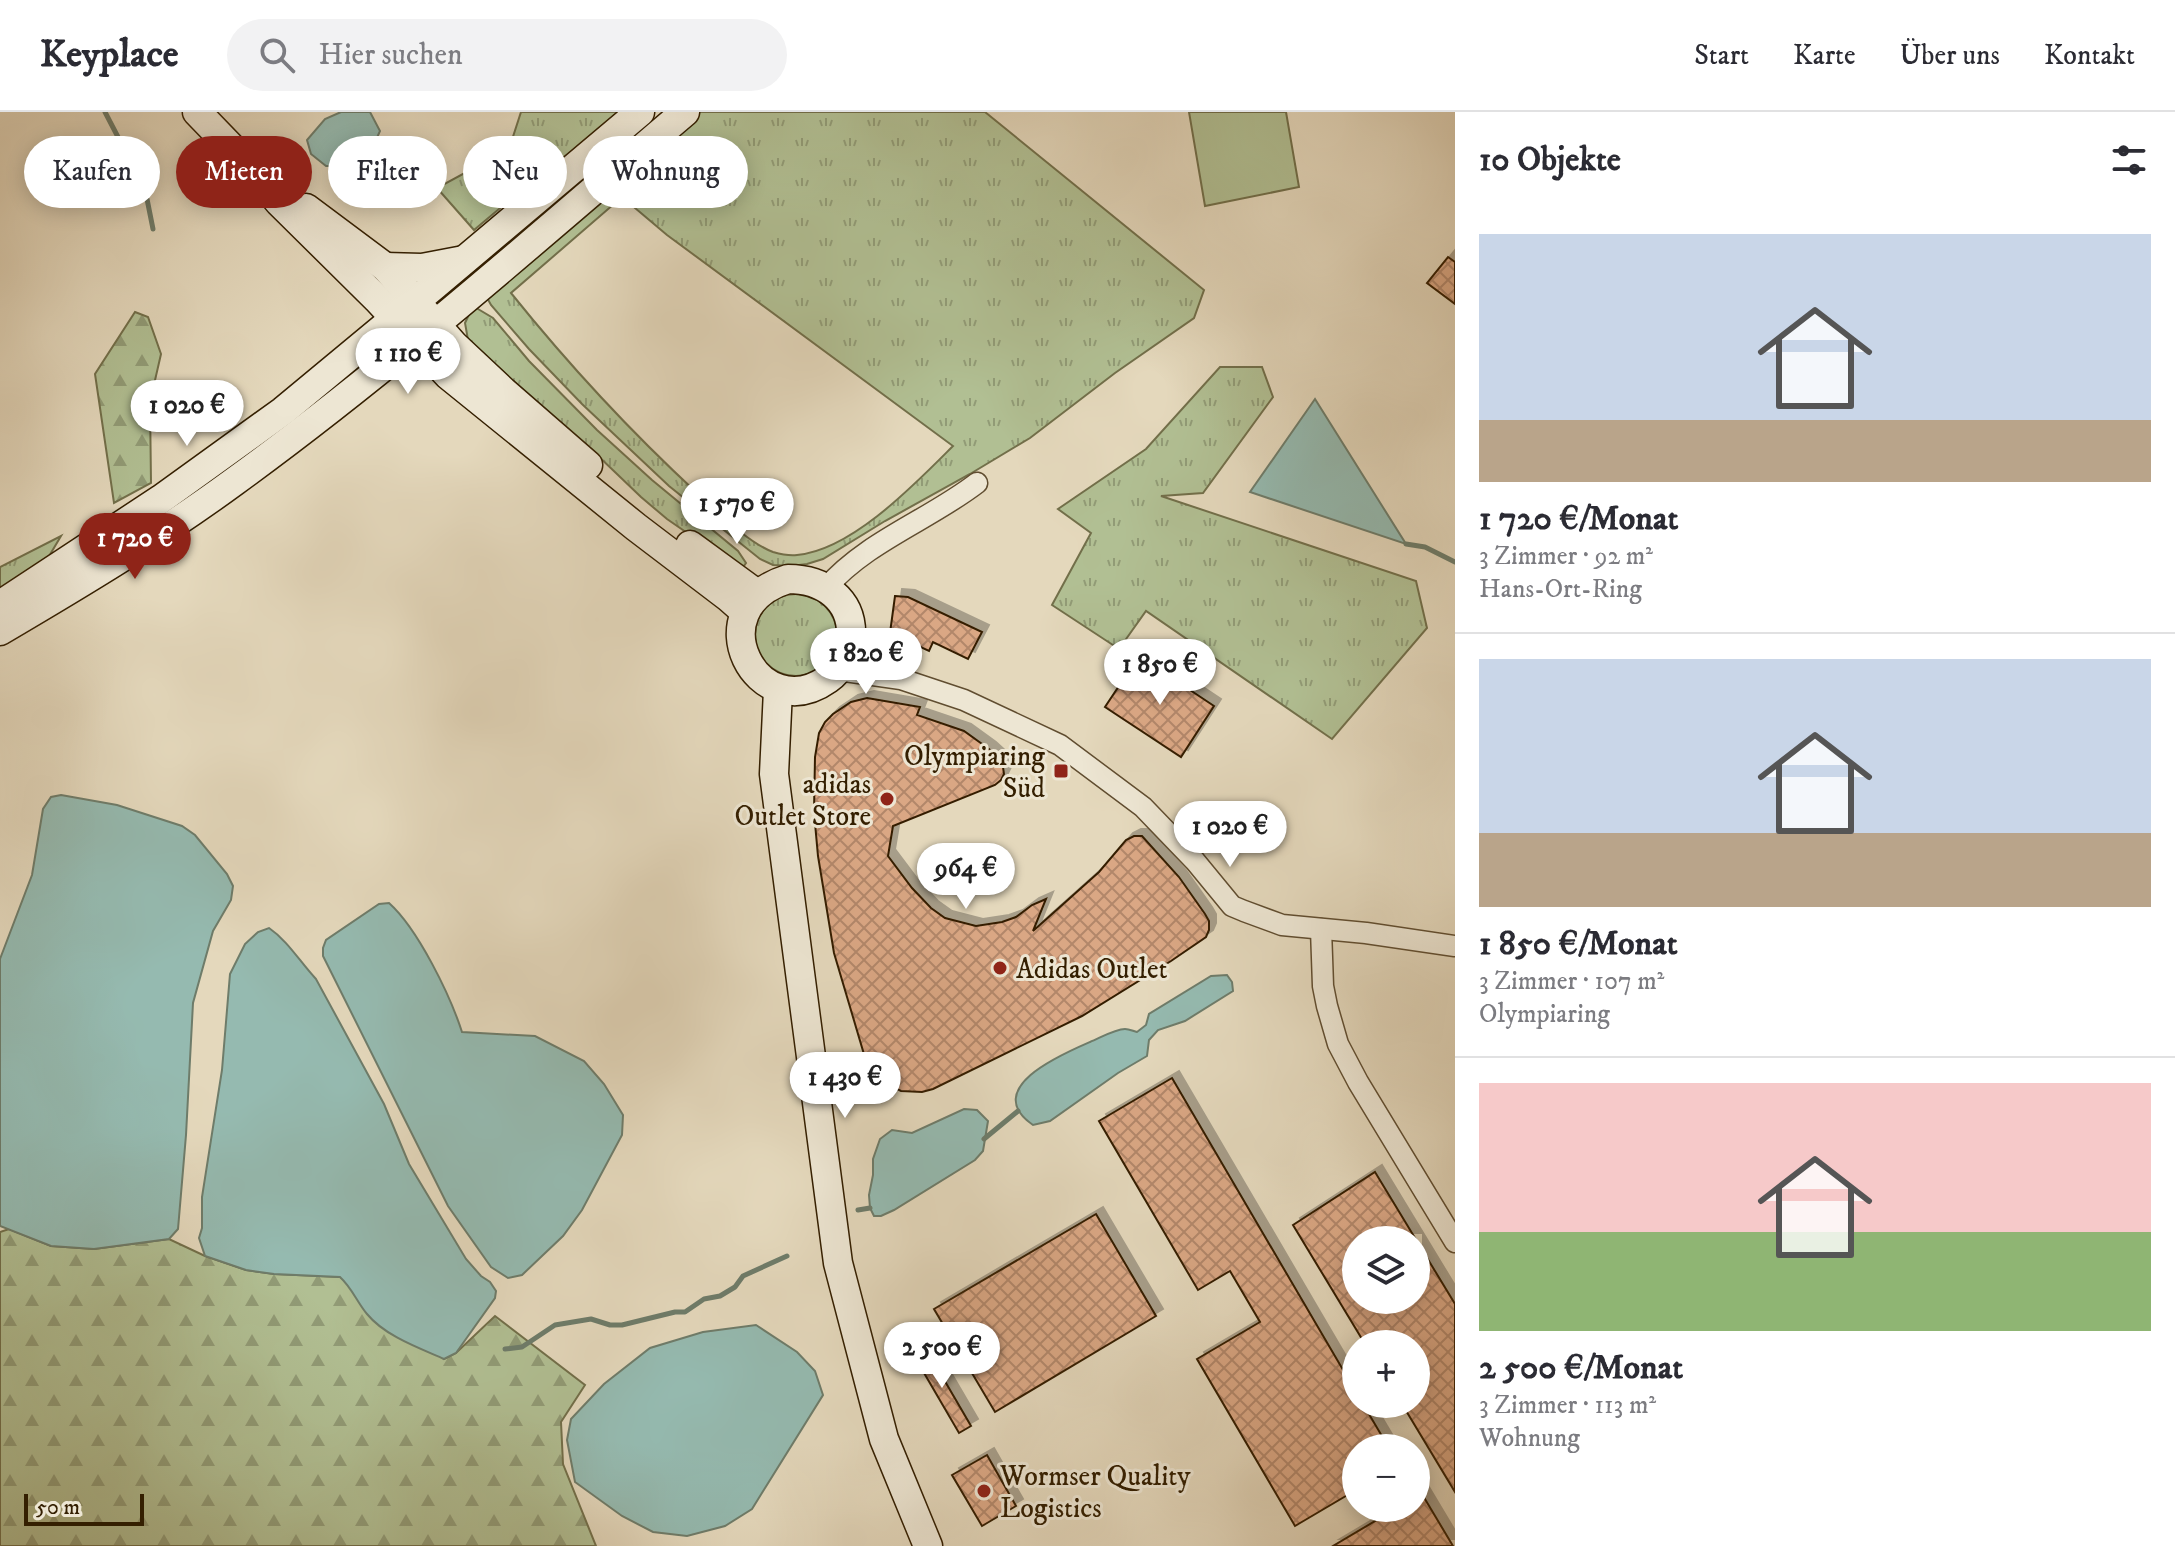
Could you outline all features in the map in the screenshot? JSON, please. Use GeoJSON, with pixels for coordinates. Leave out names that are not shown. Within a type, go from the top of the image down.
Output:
{"type":"FeatureCollection","features":[{"type":"Feature","properties":{"kind":"street"},"geometry":{"type":"LineString","coordinates":[[197,112],[220,136]]}},
{"type":"Feature","properties":{"kind":"street"},"geometry":{"type":"LineString","coordinates":[[0,605],[123,525],[283,411],[640,112]]}},
{"type":"Feature","properties":{"kind":"street"},"geometry":{"type":"LineString","coordinates":[[0,631],[167,529],[237,480],[425,332],[685,112]]}},
{"type":"Feature","properties":{"kind":"street"},"geometry":{"type":"LineString","coordinates":[[286,208],[405,310],[425,332],[448,375],[728,597],[751,603]]}},
{"type":"Feature","properties":{"kind":"street"},"geometry":{"type":"LineString","coordinates":[[305,208],[385,267],[405,310]]}},
{"type":"Feature","properties":{"kind":"street"},"geometry":{"type":"LineString","coordinates":[[385,267],[422,268],[465,260]]}},
{"type":"Feature","properties":{"kind":"street"},"geometry":{"type":"LineString","coordinates":[[425,332],[454,345],[503,391],[751,603]]}},
{"type":"Feature","properties":{"kind":"street"},"geometry":{"type":"LineString","coordinates":[[370,377],[403,370],[448,375]]}},
{"type":"Feature","properties":{"kind":"street"},"geometry":{"type":"LineString","coordinates":[[826,588],[840,572],[887,539],[977,483]]}},
{"type":"Feature","properties":{"kind":"street"},"geometry":{"type":"LineString","coordinates":[[788,579],[809,580],[826,588],[844,608],[849,619],[847,654],[838,670],[825,682],[810,688],[778,690],[758,676],[745,656],[740,639],[751,603],[771,584],[788,579]]}},
{"type":"Feature","properties":{"kind":"street"},"geometry":{"type":"LineString","coordinates":[[850,642],[901,679]]}},
{"type":"Feature","properties":{"kind":"street"},"geometry":{"type":"LineString","coordinates":[[838,670],[901,679],[964,700],[1060,745],[1143,807],[1195,861],[1232,906],[1282,925],[1455,946]]}},
{"type":"Feature","properties":{"kind":"street"},"geometry":{"type":"LineString","coordinates":[[778,690],[774,774],[838,1263],[884,1439],[928,1546]]}},
{"type":"Feature","properties":{"kind":"street"},"geometry":{"type":"LineString","coordinates":[[1321,929],[1323,986],[1338,1044],[1455,1242]]}},
{"type":"Feature","properties":{"kind":"green space"},"geometry":{"type":"Polygon","coordinates":[[[521,112],[626,112],[593,136],[583,136],[583,144],[567,155],[567,136],[513,136],[521,112]]]}},
{"type":"Feature","properties":{"kind":"green space"},"geometry":{"type":"Polygon","coordinates":[[[696,112],[985,112],[1204,290],[1194,318],[1030,438],[823,559],[791,566],[773,565],[760,559],[669,486],[582,404],[491,305],[485,294],[585,208],[609,208],[511,293],[577,371],[672,470],[743,534],[773,552],[794,555],[818,550],[861,528],[953,446],[667,235],[635,208],[748,208],[748,136],[668,136],[696,112]]]}},
{"type":"Feature","properties":{"kind":"green space"},"geometry":{"type":"Polygon","coordinates":[[[1189,112],[1286,112],[1299,187],[1205,206],[1189,112]]]}},
{"type":"Feature","properties":{"kind":"green space"},"geometry":{"type":"Polygon","coordinates":[[[463,174],[463,208],[500,208],[474,230],[447,199],[447,183],[463,174]]]}},
{"type":"Feature","properties":{"kind":"green space"},"geometry":{"type":"Polygon","coordinates":[[[473,306],[493,318],[529,361],[597,430],[738,551],[746,563],[741,570],[667,519],[468,340],[465,323],[473,306]]]}},
{"type":"Feature","properties":{"kind":"green space"},"geometry":{"type":"Polygon","coordinates":[[[135,312],[148,317],[161,354],[150,402],[151,483],[114,503],[95,374],[135,312]]]}},
{"type":"Feature","properties":{"kind":"green space"},"geometry":{"type":"Polygon","coordinates":[[[1220,367],[1262,367],[1273,397],[1203,493],[1161,496],[1416,581],[1427,628],[1332,739],[1146,611],[1119,649],[1052,605],[1091,533],[1058,509],[1146,449],[1220,367]]]}},
{"type":"Feature","properties":{"kind":"green space"},"geometry":{"type":"Polygon","coordinates":[[[61,536],[42,568],[0,593],[0,567],[61,536]]]}},
{"type":"Feature","properties":{"kind":"green space"},"geometry":{"type":"Polygon","coordinates":[[[796,594],[812,597],[825,606],[834,619],[837,635],[834,651],[825,664],[812,673],[796,676],[780,673],[767,664],[758,651],[755,635],[758,619],[767,606],[780,597],[796,594]]]}},
{"type":"Feature","properties":{"kind":"green space"},"geometry":{"type":"Polygon","coordinates":[[[9,1229],[51,1246],[94,1249],[169,1239],[246,1270],[340,1277],[444,1359],[456,1353],[495,1316],[585,1385],[561,1422],[563,1464],[596,1546],[0,1546],[0,1232],[9,1229]]]}},
{"type":"Feature","properties":{"kind":"water"},"geometry":{"type":"Polygon","coordinates":[[[341,112],[370,112],[380,131],[378,136],[328,136],[326,166],[312,155],[310,136],[325,119],[341,112]]]}},
{"type":"Feature","properties":{"kind":"water"},"geometry":{"type":"Polygon","coordinates":[[[1315,399],[1406,544],[1250,492],[1315,399]]]}},
{"type":"Feature","properties":{"kind":"water"},"geometry":{"type":"Polygon","coordinates":[[[61,795],[117,805],[182,826],[195,835],[233,886],[231,900],[213,931],[193,1003],[178,1229],[169,1239],[94,1249],[51,1246],[0,1226],[0,959],[32,875],[43,809],[51,797],[61,795]]]}},
{"type":"Feature","properties":{"kind":"water"},"geometry":{"type":"Polygon","coordinates":[[[389,903],[411,929],[432,963],[462,1032],[535,1036],[584,1061],[604,1084],[623,1115],[622,1135],[582,1210],[563,1236],[522,1275],[508,1278],[491,1267],[448,1206],[323,956],[326,940],[379,904],[389,903]]]}},
{"type":"Feature","properties":{"kind":"water"},"geometry":{"type":"Polygon","coordinates":[[[269,928],[288,945],[316,979],[384,1104],[409,1164],[466,1259],[496,1291],[495,1298],[456,1353],[444,1359],[403,1341],[374,1322],[340,1277],[246,1270],[205,1256],[199,1238],[202,1197],[222,1070],[230,974],[245,944],[258,932],[269,928]]]}},
{"type":"Feature","properties":{"kind":"water"},"geometry":{"type":"Polygon","coordinates":[[[1227,975],[1233,991],[1185,1021],[1158,1030],[1149,1040],[1147,1056],[1050,1121],[1033,1125],[1019,1112],[1016,1099],[1020,1086],[1045,1064],[1112,1032],[1125,1029],[1137,1032],[1146,1025],[1149,1014],[1211,976],[1227,975]]]}},
{"type":"Feature","properties":{"kind":"water"},"geometry":{"type":"Polygon","coordinates":[[[964,1109],[977,1110],[988,1121],[983,1151],[975,1160],[894,1210],[874,1216],[869,1195],[873,1159],[880,1139],[892,1130],[912,1133],[964,1109]]]}},
{"type":"Feature","properties":{"kind":"water"},"geometry":{"type":"Polygon","coordinates":[[[756,1325],[797,1352],[815,1371],[823,1395],[752,1509],[725,1526],[687,1536],[653,1532],[622,1516],[575,1482],[567,1440],[571,1419],[604,1384],[650,1348],[703,1332],[756,1325]]]}},
{"type":"Feature","properties":{"kind":"building"},"geometry":{"type":"Polygon","coordinates":[[[1448,257],[1455,262],[1455,304],[1427,283],[1448,257]]]}},
{"type":"Feature","properties":{"kind":"building"},"geometry":{"type":"Polygon","coordinates":[[[895,596],[908,597],[982,632],[968,659],[933,642],[929,651],[890,633],[895,596]]]}},
{"type":"Feature","properties":{"kind":"building"},"geometry":{"type":"Polygon","coordinates":[[[1139,656],[1214,706],[1181,757],[1105,707],[1139,656]]]}},
{"type":"Feature","properties":{"kind":"building","name":"Adidas Outlet"},"geometry":{"type":"Polygon","coordinates":[[[867,698],[920,707],[917,715],[964,731],[1001,760],[1004,774],[995,785],[893,826],[888,856],[912,888],[945,918],[976,926],[1002,922],[1046,899],[1033,931],[1099,872],[1126,840],[1142,836],[1179,877],[1205,914],[1209,921],[1206,937],[1082,1016],[933,1089],[901,1091],[881,1081],[866,1061],[834,953],[814,812],[815,757],[819,733],[833,714],[851,702],[867,698]]]}},
{"type":"Feature","properties":{"kind":"building"},"geometry":{"type":"Polygon","coordinates":[[[1172,1078],[1342,1368],[1342,1418],[1371,1418],[1381,1434],[1342,1434],[1342,1498],[1295,1526],[1197,1359],[1260,1322],[1230,1271],[1198,1290],[1099,1121],[1172,1078]]]}},
{"type":"Feature","properties":{"kind":"building"},"geometry":{"type":"Polygon","coordinates":[[[1375,1172],[1408,1226],[1342,1226],[1342,1306],[1293,1225],[1375,1172]]]}},
{"type":"Feature","properties":{"kind":"building"},"geometry":{"type":"Polygon","coordinates":[[[1096,1214],[1156,1316],[995,1412],[934,1309],[1096,1214]]]}},
{"type":"Feature","properties":{"kind":"building"},"geometry":{"type":"Polygon","coordinates":[[[1430,1263],[1455,1304],[1455,1492],[1430,1450],[1430,1434],[1420,1434],[1410,1418],[1430,1418],[1430,1330],[1357,1330],[1347,1314],[1430,1314],[1430,1263]]]}},
{"type":"Feature","properties":{"kind":"building"},"geometry":{"type":"Polygon","coordinates":[[[925,1347],[971,1426],[959,1433],[913,1354],[925,1347]]]}},
{"type":"Feature","properties":{"kind":"building","name":"Wormser Quality Logistics"},"geometry":{"type":"Polygon","coordinates":[[[987,1455],[1016,1506],[982,1526],[952,1475],[987,1455]]]}},
{"type":"Feature","properties":{"kind":"building"},"geometry":{"type":"Polygon","coordinates":[[[1430,1507],[1453,1546],[1333,1546],[1373,1522],[1430,1522],[1430,1507]]]}},
{"type":"Feature","properties":{"kind":"waterway"},"geometry":{"type":"LineString","coordinates":[[105,112],[145,189],[153,229]]}},
{"type":"Feature","properties":{"kind":"waterway"},"geometry":{"type":"LineString","coordinates":[[1406,544],[1425,547],[1455,562]]}},
{"type":"Feature","properties":{"kind":"waterway"},"geometry":{"type":"LineString","coordinates":[[984,1139],[1018,1111]]}},
{"type":"Feature","properties":{"kind":"waterway"},"geometry":{"type":"LineString","coordinates":[[858,1210],[870,1208]]}},
{"type":"Feature","properties":{"kind":"waterway"},"geometry":{"type":"LineString","coordinates":[[505,1349],[522,1347],[555,1325],[591,1319],[622,1325],[685,1312],[704,1299],[720,1296],[735,1287],[743,1276],[787,1256]]}},
{"type":"Feature","properties":{"kind":"place","name":"Olympiaring Süd"},"geometry":{"type":"Point","coordinates":[1061,771]}},
{"type":"Feature","properties":{"kind":"place","name":"adidas Outlet Store"},"geometry":{"type":"Point","coordinates":[887,799]}},
{"type":"Feature","properties":{"kind":"place","name":"Adidas Outlet"},"geometry":{"type":"Point","coordinates":[1000,968]}},
{"type":"Feature","properties":{"kind":"place","name":"Wormser Quality Logistics"},"geometry":{"type":"Point","coordinates":[984,1491]}}]}
